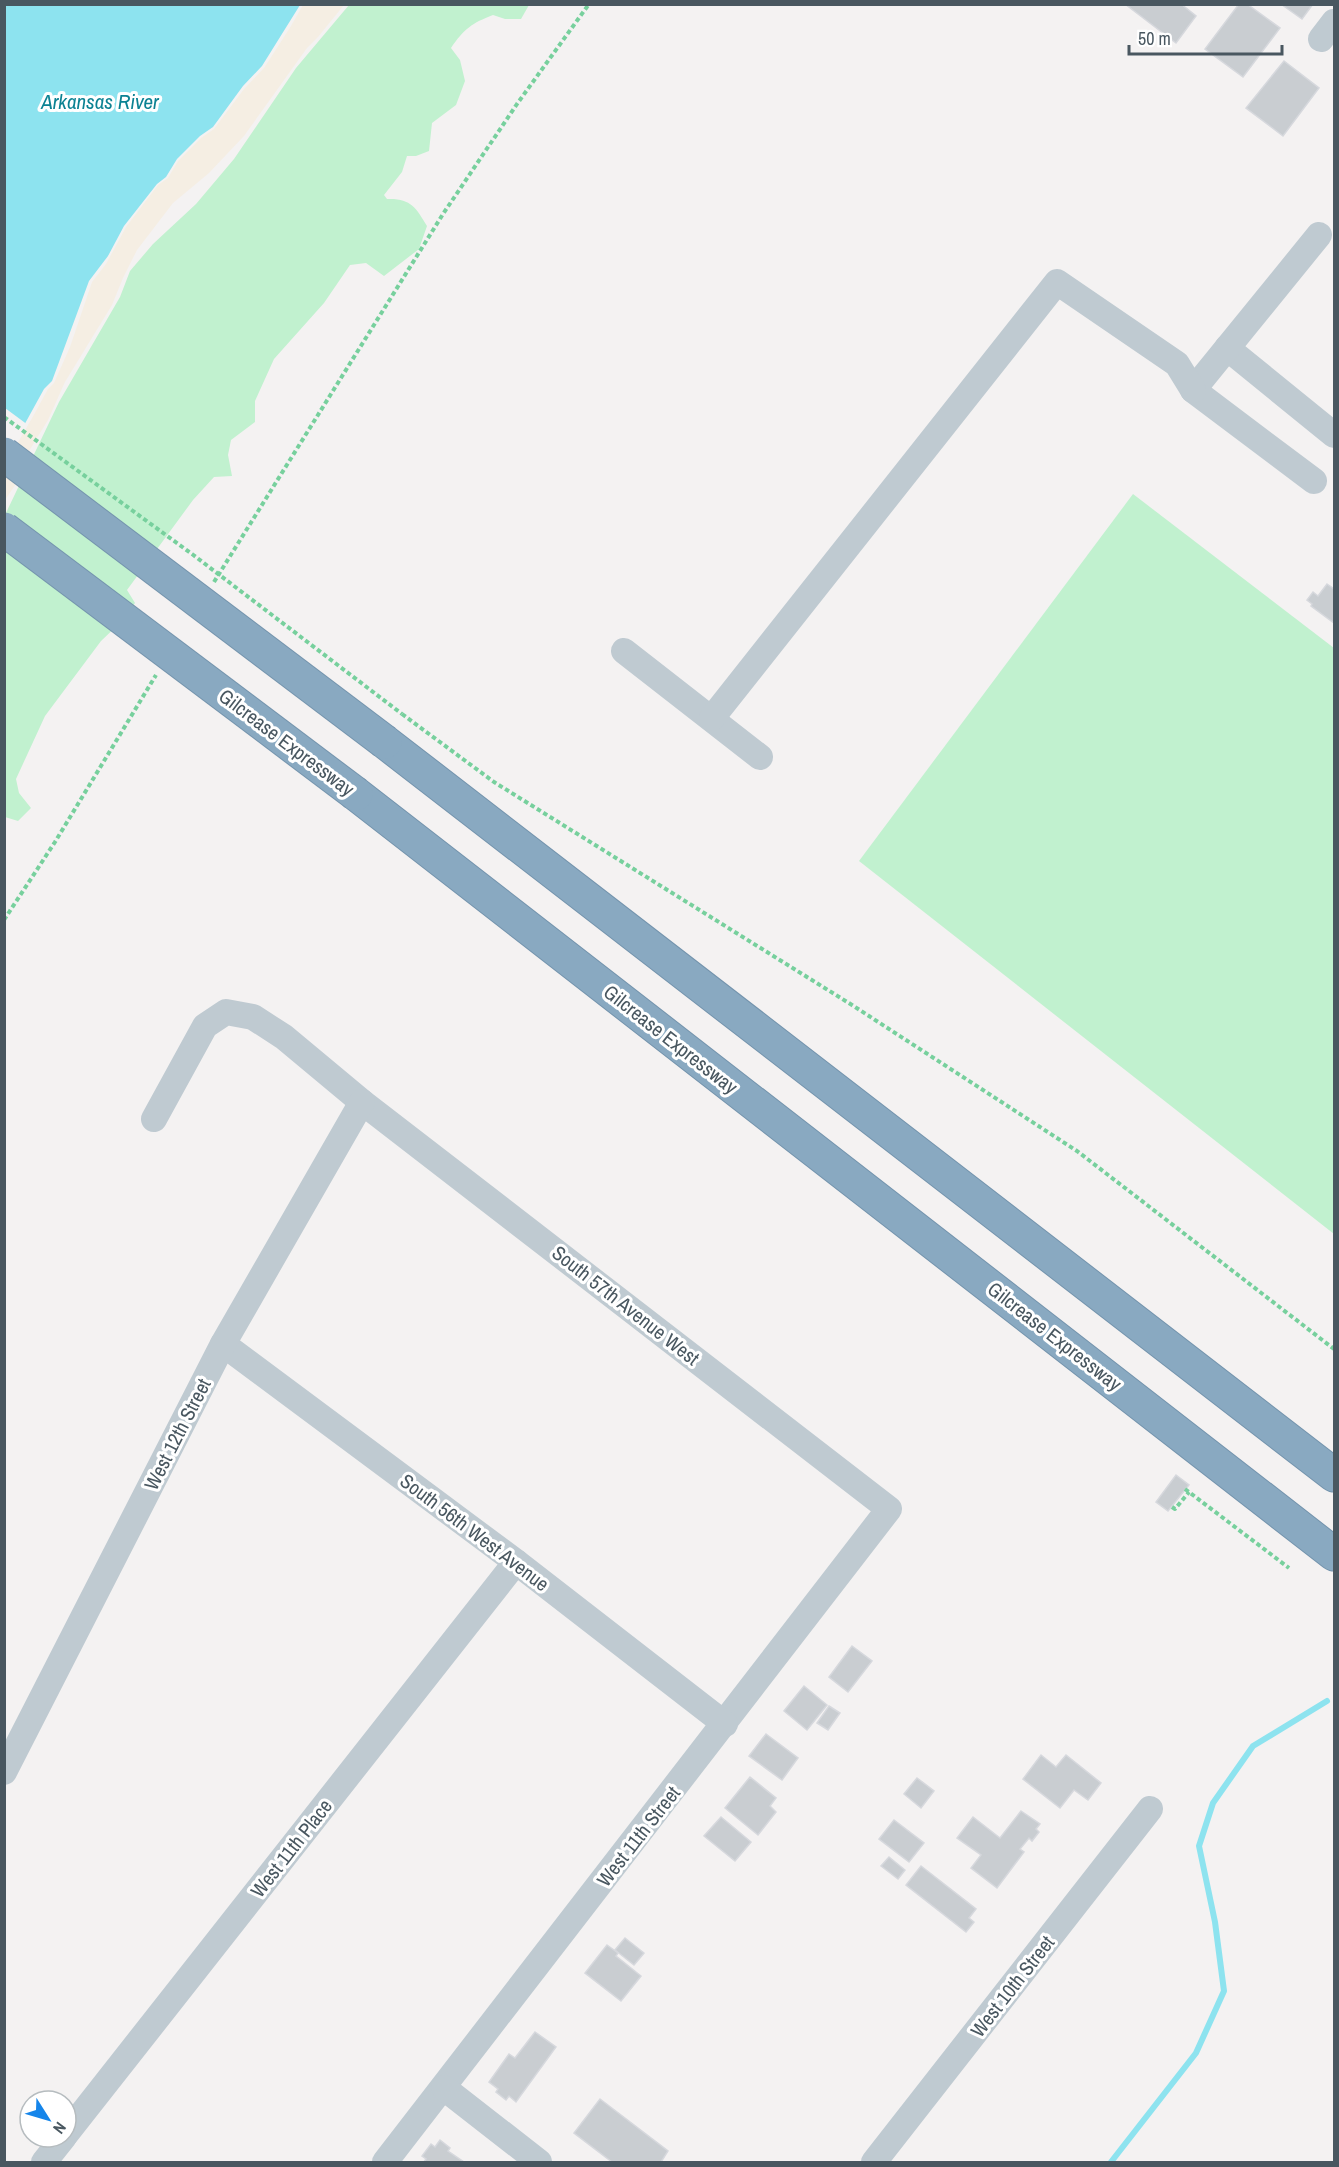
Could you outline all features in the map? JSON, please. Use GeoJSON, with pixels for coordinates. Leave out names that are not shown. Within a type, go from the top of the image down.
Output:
{"type":"FeatureCollection","features":[{"type":"Feature","properties":{"kind":"highway"},"geometry":{"type":"LineString","coordinates":[[4,454],[385,742],[1335,1475]]}},
{"type":"Feature","properties":{"kind":"highway","name":"Gilcrease Expressway"},"geometry":{"type":"LineString","coordinates":[[4,529],[356,794],[1335,1554]]}},
{"type":"Feature","properties":{"kind":"street"},"geometry":{"type":"LineString","coordinates":[[1193,390],[1319,235]]}},
{"type":"Feature","properties":{"kind":"street"},"geometry":{"type":"LineString","coordinates":[[712,718],[1057,282],[1177,364],[1193,390],[1314,481]]}},
{"type":"Feature","properties":{"kind":"street"},"geometry":{"type":"LineString","coordinates":[[1227,348],[1335,435]]}},
{"type":"Feature","properties":{"kind":"street"},"geometry":{"type":"LineString","coordinates":[[624,651],[760,757]]}},
{"type":"Feature","properties":{"kind":"street","name":"South 57th Avenue West"},"geometry":{"type":"LineString","coordinates":[[154,1119],[205,1026],[226,1012],[253,1017],[284,1037],[362,1102],[889,1509]]}},
{"type":"Feature","properties":{"kind":"street","name":"West 12th Street"},"geometry":{"type":"LineString","coordinates":[[4,1772],[223,1344],[362,1102]]}},
{"type":"Feature","properties":{"kind":"street","name":"South 56th West Avenue"},"geometry":{"type":"LineString","coordinates":[[223,1344],[516,1562],[725,1724]]}},
{"type":"Feature","properties":{"kind":"street","name":"West 11th Street"},"geometry":{"type":"LineString","coordinates":[[385,2163],[889,1509]]}},
{"type":"Feature","properties":{"kind":"street","name":"West 11th Place"},"geometry":{"type":"LineString","coordinates":[[78,2119],[516,1562]]}},
{"type":"Feature","properties":{"kind":"street","name":"West 10th Street"},"geometry":{"type":"LineString","coordinates":[[874,2163],[1150,1809]]}},
{"type":"Feature","properties":{"kind":"street"},"geometry":{"type":"LineString","coordinates":[[444,2088],[539,2163]]}},
{"type":"Feature","properties":{"kind":"street","name":"West 11th Place"},"geometry":{"type":"LineString","coordinates":[[44,2163],[55,2149]]}},
{"type":"Feature","properties":{"kind":"path"},"geometry":{"type":"LineString","coordinates":[[211,586],[443,214],[517,104],[589,4]]}},
{"type":"Feature","properties":{"kind":"path"},"geometry":{"type":"LineString","coordinates":[[4,417],[192,554],[494,782],[852,1005],[1077,1150],[1335,1348]]}},
{"type":"Feature","properties":{"kind":"path"},"geometry":{"type":"LineString","coordinates":[[4,920],[55,842],[157,675]]}},
{"type":"Feature","properties":{"kind":"path"},"geometry":{"type":"LineString","coordinates":[[1172,1507],[1175,1509],[1187,1490],[1289,1568]]}},
{"type":"Feature","properties":{"kind":"green space"},"geometry":{"type":"Polygon","coordinates":[[[349,5],[529,5],[521,19],[505,19],[493,15],[479,21],[464,31],[451,48],[460,60],[465,81],[456,105],[432,123],[429,151],[416,156],[407,156],[402,172],[384,195],[387,199],[401,200],[412,205],[423,219],[427,226],[419,249],[384,276],[366,263],[350,265],[324,303],[274,359],[255,401],[255,422],[231,440],[228,455],[232,476],[214,477],[193,500],[127,590],[135,603],[123,620],[101,641],[45,716],[16,779],[19,793],[31,808],[18,821],[5,817],[5,515],[59,402],[120,297],[130,271],[153,244],[196,204],[234,159],[296,68],[349,5]]]}},
{"type":"Feature","properties":{"kind":"green space"},"geometry":{"type":"Polygon","coordinates":[[[1133,494],[1334,648],[1334,1234],[859,861],[1133,494]]]}},
{"type":"Feature","properties":{"kind":"sand"},"geometry":{"type":"Polygon","coordinates":[[[303,5],[344,5],[307,48],[244,136],[209,173],[173,203],[137,250],[112,305],[65,382],[48,420],[26,456],[18,481],[5,500],[5,461],[48,389],[54,383],[70,347],[92,282],[106,264],[126,227],[158,185],[168,178],[178,161],[201,138],[214,129],[244,89],[264,68],[303,5]]]}},
{"type":"Feature","properties":{"kind":"water","name":"Arkansas River"},"geometry":{"type":"Polygon","coordinates":[[[5,5],[300,5],[262,66],[243,86],[213,127],[200,136],[177,159],[166,177],[157,184],[124,226],[108,256],[89,281],[52,381],[44,389],[5,456],[5,5]]]}},
{"type":"Feature","properties":{"kind":"pier"},"geometry":{"type":"Polygon","coordinates":[[[5,408],[28,425],[13,451],[4,459],[5,408]]]}},
{"type":"Feature","properties":{"kind":"building"},"geometry":{"type":"Polygon","coordinates":[[[1125,4],[1181,4],[1196,16],[1176,43],[1125,4]]]}},
{"type":"Feature","properties":{"kind":"building"},"geometry":{"type":"Polygon","coordinates":[[[1239,4],[1247,4],[1280,28],[1243,77],[1205,49],[1239,4]]]}},
{"type":"Feature","properties":{"kind":"building"},"geometry":{"type":"Polygon","coordinates":[[[1281,4],[1313,4],[1302,19],[1281,4]]]}},
{"type":"Feature","properties":{"kind":"building"},"geometry":{"type":"Polygon","coordinates":[[[1284,61],[1319,88],[1283,136],[1246,108],[1284,61]]]}},
{"type":"Feature","properties":{"kind":"building"},"geometry":{"type":"Polygon","coordinates":[[[1327,584],[1334,589],[1334,623],[1311,606],[1312,604],[1307,600],[1313,592],[1318,596],[1327,584]]]}},
{"type":"Feature","properties":{"kind":"building"},"geometry":{"type":"Polygon","coordinates":[[[1176,1475],[1189,1485],[1168,1511],[1156,1502],[1176,1475]]]}},
{"type":"Feature","properties":{"kind":"building"},"geometry":{"type":"Polygon","coordinates":[[[852,1646],[872,1661],[848,1692],[829,1677],[852,1646]]]}},
{"type":"Feature","properties":{"kind":"building"},"geometry":{"type":"Polygon","coordinates":[[[804,1686],[827,1705],[807,1730],[784,1711],[804,1686]]]}},
{"type":"Feature","properties":{"kind":"building"},"geometry":{"type":"Polygon","coordinates":[[[829,1706],[840,1713],[828,1730],[817,1723],[829,1706]]]}},
{"type":"Feature","properties":{"kind":"building"},"geometry":{"type":"Polygon","coordinates":[[[766,1734],[798,1758],[782,1780],[749,1756],[766,1734]]]}},
{"type":"Feature","properties":{"kind":"building"},"geometry":{"type":"Polygon","coordinates":[[[1041,1755],[1056,1767],[1066,1755],[1101,1783],[1088,1800],[1074,1790],[1060,1808],[1023,1779],[1041,1755]]]}},
{"type":"Feature","properties":{"kind":"building"},"geometry":{"type":"Polygon","coordinates":[[[750,1777],[776,1798],[770,1806],[776,1812],[758,1835],[725,1808],[750,1777]]]}},
{"type":"Feature","properties":{"kind":"building"},"geometry":{"type":"Polygon","coordinates":[[[917,1778],[934,1791],[921,1808],[904,1794],[917,1778]]]}},
{"type":"Feature","properties":{"kind":"building"},"geometry":{"type":"Polygon","coordinates":[[[1021,1811],[1040,1824],[1036,1829],[1039,1832],[1032,1841],[1029,1838],[1020,1849],[1024,1852],[997,1888],[971,1868],[981,1855],[957,1838],[973,1817],[1000,1838],[1021,1811]]]}},
{"type":"Feature","properties":{"kind":"building"},"geometry":{"type":"Polygon","coordinates":[[[721,1817],[751,1842],[735,1861],[704,1836],[721,1817]]]}},
{"type":"Feature","properties":{"kind":"building"},"geometry":{"type":"Polygon","coordinates":[[[894,1820],[924,1843],[909,1862],[879,1839],[894,1820]]]}},
{"type":"Feature","properties":{"kind":"building"},"geometry":{"type":"Polygon","coordinates":[[[889,1857],[905,1870],[898,1879],[881,1866],[889,1857]]]}},
{"type":"Feature","properties":{"kind":"building"},"geometry":{"type":"Polygon","coordinates":[[[921,1866],[976,1909],[969,1918],[974,1922],[966,1932],[906,1885],[921,1866]]]}},
{"type":"Feature","properties":{"kind":"building"},"geometry":{"type":"Polygon","coordinates":[[[625,1938],[644,1953],[634,1965],[615,1950],[625,1938]]]}},
{"type":"Feature","properties":{"kind":"building"},"geometry":{"type":"Polygon","coordinates":[[[607,1945],[618,1953],[616,1956],[641,1976],[621,2001],[585,1973],[607,1945]]]}},
{"type":"Feature","properties":{"kind":"building"},"geometry":{"type":"Polygon","coordinates":[[[535,2032],[556,2047],[516,2102],[509,2096],[506,2100],[489,2082],[509,2054],[515,2058],[535,2032]]]}},
{"type":"Feature","properties":{"kind":"building"},"geometry":{"type":"Polygon","coordinates":[[[600,2099],[668,2151],[661,2162],[612,2162],[574,2133],[600,2099]]]}},
{"type":"Feature","properties":{"kind":"building"},"geometry":{"type":"Polygon","coordinates":[[[440,2140],[450,2148],[448,2151],[464,2162],[424,2162],[426,2159],[422,2156],[431,2144],[435,2147],[440,2140]]]}},
{"type":"Feature","properties":{"kind":"waterway"},"geometry":{"type":"LineString","coordinates":[[1111,2162],[1196,2053],[1224,1991],[1215,1922],[1199,1846],[1213,1803],[1253,1746],[1327,1701]]}}]}
